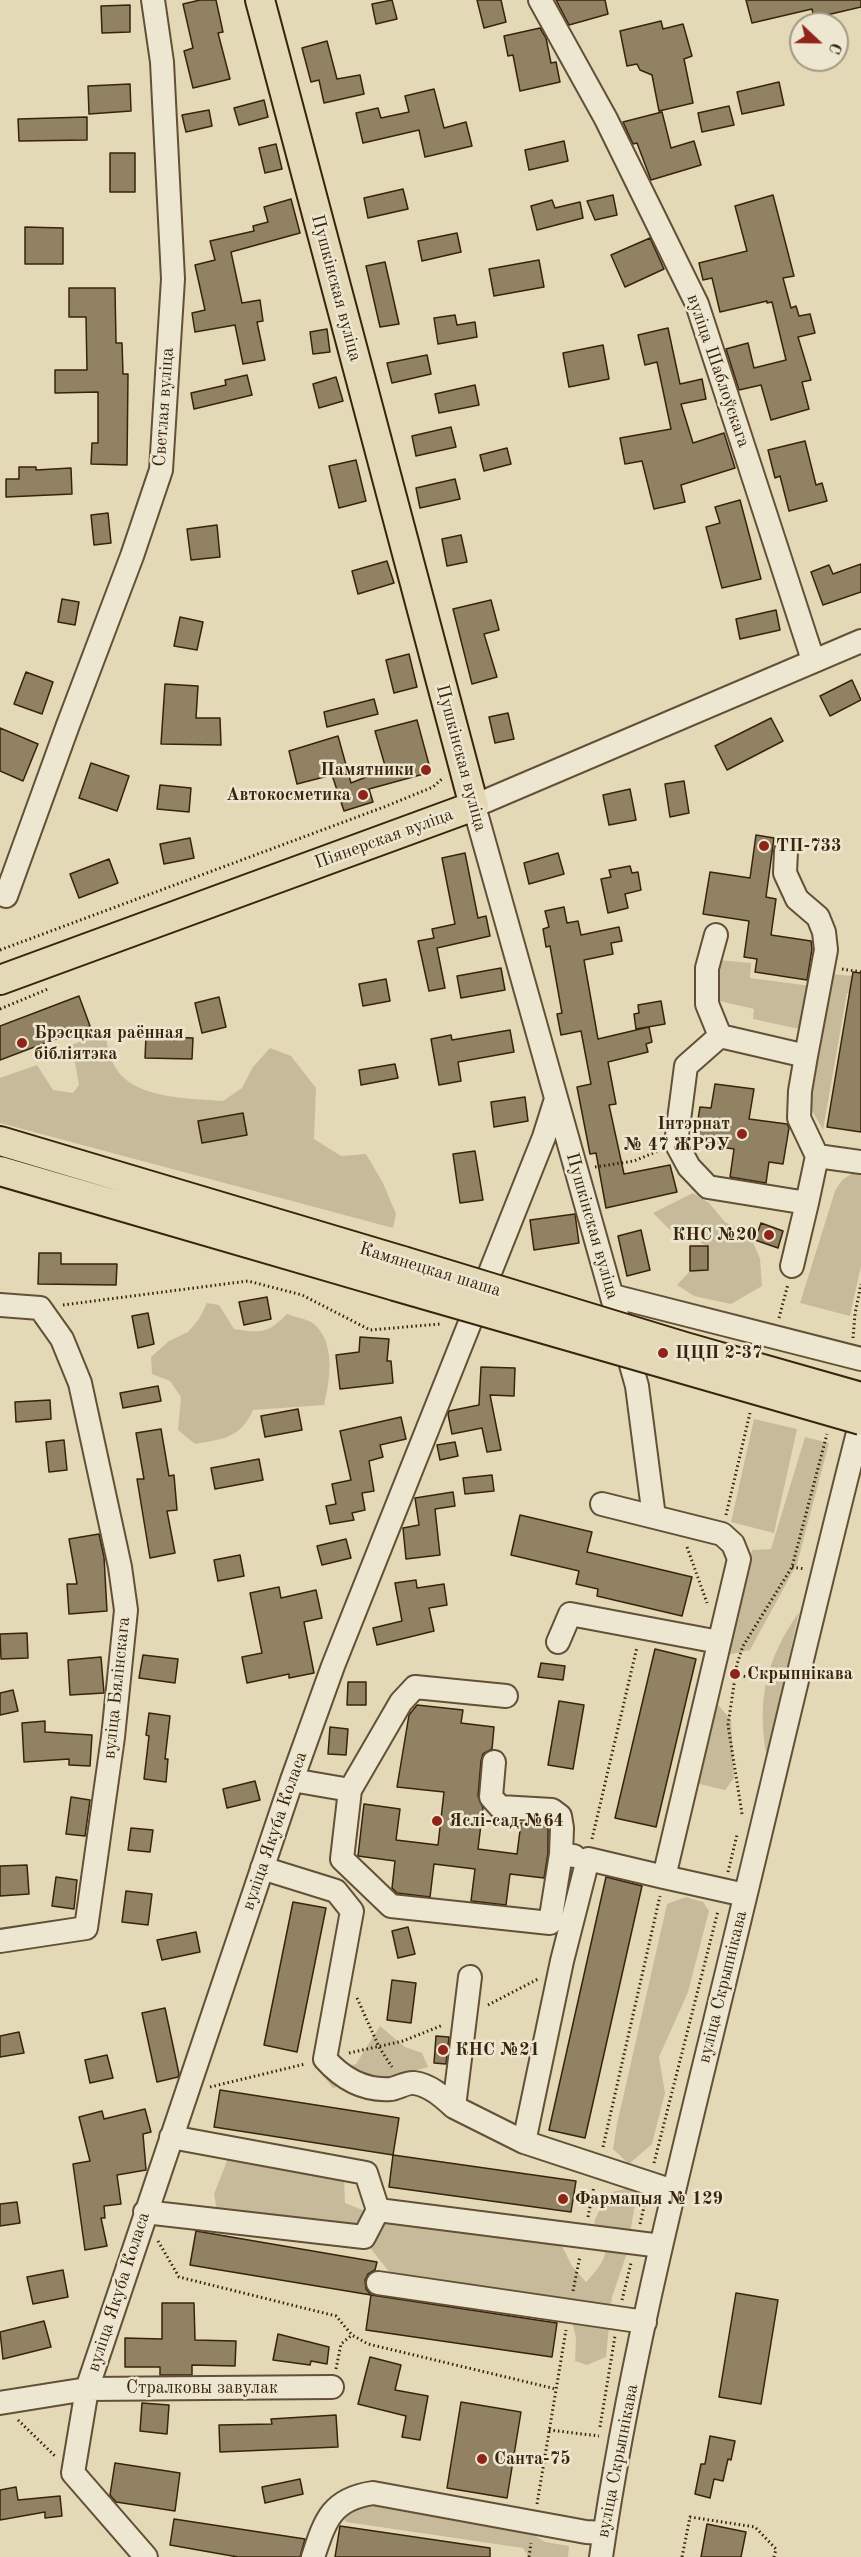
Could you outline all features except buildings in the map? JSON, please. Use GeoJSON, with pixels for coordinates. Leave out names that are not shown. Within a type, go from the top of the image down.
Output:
{"type":"FeatureCollection","features":[{"type":"Feature","properties":{"kind":"main road","name":"Пушкінская вуліца"},"geometry":{"type":"LineString","coordinates":[[260,0],[474,806]]}},
{"type":"Feature","properties":{"kind":"main road","name":"Піянерская вуліца"},"geometry":{"type":"LineString","coordinates":[[0,980],[474,806]]}},
{"type":"Feature","properties":{"kind":"main road","name":"Камянецкая шаша"},"geometry":{"type":"LineString","coordinates":[[0,1141],[679,1370],[861,1420]]}},
{"type":"Feature","properties":{"kind":"main road","name":"Камянецкая шаша"},"geometry":{"type":"LineString","coordinates":[[0,1171],[685,1347],[861,1397]]}},
{"type":"Feature","properties":{"kind":"street","name":"Светлая вуліца"},"geometry":{"type":"LineString","coordinates":[[6,896],[132,556],[161,470],[173,279],[162,62],[153,0]]}},
{"type":"Feature","properties":{"kind":"street","name":"вуліца Шаблоўскага"},"geometry":{"type":"LineString","coordinates":[[540,0],[606,119],[697,304],[813,660]]}},
{"type":"Feature","properties":{"kind":"street","name":"Піянерская вуліца"},"geometry":{"type":"LineString","coordinates":[[474,806],[861,641]]}},
{"type":"Feature","properties":{"kind":"street","name":"Пушкінская вуліца"},"geometry":{"type":"LineString","coordinates":[[474,806],[637,1386],[654,1517]]}},
{"type":"Feature","properties":{"kind":"street"},"geometry":{"type":"LineString","coordinates":[[786,851],[785,873],[797,899],[818,917],[824,932],[826,950],[800,1091],[799,1118],[816,1156],[792,1266]]}},
{"type":"Feature","properties":{"kind":"street"},"geometry":{"type":"LineString","coordinates":[[716,935],[707,968],[707,1004],[720,1036]]}},
{"type":"Feature","properties":{"kind":"street"},"geometry":{"type":"LineString","coordinates":[[720,1036],[806,1056]]}},
{"type":"Feature","properties":{"kind":"street"},"geometry":{"type":"LineString","coordinates":[[720,1036],[686,1066],[676,1143],[689,1167],[708,1187],[807,1203]]}},
{"type":"Feature","properties":{"kind":"street","name":"вуліца Якуба Коласа"},"geometry":{"type":"LineString","coordinates":[[73,2473],[87,2389],[144,2214],[292,1780],[333,1666],[472,1321],[506,1228],[544,1137],[556,1099]]}},
{"type":"Feature","properties":{"kind":"street"},"geometry":{"type":"LineString","coordinates":[[816,1156],[861,1162]]}},
{"type":"Feature","properties":{"kind":"street"},"geometry":{"type":"LineString","coordinates":[[613,1296],[855,1358]]}},
{"type":"Feature","properties":{"kind":"street"},"geometry":{"type":"LineString","coordinates":[[0,1305],[40,1308]]}},
{"type":"Feature","properties":{"kind":"street","name":"вуліца Бялінскага"},"geometry":{"type":"LineString","coordinates":[[0,1941],[86,1928],[113,1737],[126,1610],[120,1567],[80,1383],[62,1339],[40,1308]]}},
{"type":"Feature","properties":{"kind":"street","name":"вуліца Скрыпнікава"},"geometry":{"type":"LineString","coordinates":[[601,2557],[616,2460],[661,2246],[819,1583],[861,1420]]}},
{"type":"Feature","properties":{"kind":"street"},"geometry":{"type":"LineString","coordinates":[[602,1504],[722,1534],[734,1544],[739,1559],[664,1877]]}},
{"type":"Feature","properties":{"kind":"street"},"geometry":{"type":"LineString","coordinates":[[558,1642],[570,1614],[719,1642]]}},
{"type":"Feature","properties":{"kind":"street"},"geometry":{"type":"LineString","coordinates":[[494,1762],[491,1797],[500,1807],[552,1810],[560,1816],[561,1854],[550,1923],[391,1906],[342,1859],[350,1790],[401,1702],[415,1687],[506,1696]]}},
{"type":"Feature","properties":{"kind":"street"},"geometry":{"type":"LineString","coordinates":[[292,1780],[350,1790]]}},
{"type":"Feature","properties":{"kind":"street"},"geometry":{"type":"LineString","coordinates":[[561,1854],[746,1895]]}},
{"type":"Feature","properties":{"kind":"street"},"geometry":{"type":"LineString","coordinates":[[524,2142],[562,1961],[588,1859]]}},
{"type":"Feature","properties":{"kind":"street"},"geometry":{"type":"LineString","coordinates":[[262,1868],[336,1890],[352,1911],[325,2059],[338,2074],[364,2087],[391,2089],[413,2083],[435,2091],[454,2107],[524,2142],[674,2191]]}},
{"type":"Feature","properties":{"kind":"street"},"geometry":{"type":"LineString","coordinates":[[454,2107],[470,1977]]}},
{"type":"Feature","properties":{"kind":"street"},"geometry":{"type":"LineString","coordinates":[[144,2214],[364,2237],[378,2210],[366,2173],[171,2137]]}},
{"type":"Feature","properties":{"kind":"street"},"geometry":{"type":"LineString","coordinates":[[378,2210],[661,2246]]}},
{"type":"Feature","properties":{"kind":"street"},"geometry":{"type":"LineString","coordinates":[[378,2283],[645,2322]]}},
{"type":"Feature","properties":{"kind":"street","name":"Стралковы завулак"},"geometry":{"type":"LineString","coordinates":[[1,2403],[87,2389],[332,2387]]}},
{"type":"Feature","properties":{"kind":"street"},"geometry":{"type":"LineString","coordinates":[[73,2473],[146,2557]]}},
{"type":"Feature","properties":{"kind":"street"},"geometry":{"type":"LineString","coordinates":[[313,2557],[326,2519],[334,2510],[353,2498],[373,2493],[604,2534]]}},
{"type":"Feature","properties":{"kind":"path"},"geometry":{"type":"LineString","coordinates":[[0,950],[384,807],[433,787],[441,782],[447,772]]}},
{"type":"Feature","properties":{"kind":"path"},"geometry":{"type":"LineString","coordinates":[[576,1170],[634,1161],[676,1143]]}},
{"type":"Feature","properties":{"kind":"path"},"geometry":{"type":"LineString","coordinates":[[40,1308],[248,1281],[302,1294],[370,1330],[472,1321]]}},
{"type":"Feature","properties":{"kind":"path"},"geometry":{"type":"LineString","coordinates":[[855,1358],[855,1314],[861,1284]]}},
{"type":"Feature","properties":{"kind":"path"},"geometry":{"type":"LineString","coordinates":[[740,1823],[743,1812],[728,1725],[735,1674],[743,1646],[792,1567],[828,1434]]}},
{"type":"Feature","properties":{"kind":"path"},"geometry":{"type":"LineString","coordinates":[[678,1523],[700,1578],[719,1642]]}},
{"type":"Feature","properties":{"kind":"path"},"geometry":{"type":"LineString","coordinates":[[588,1859],[642,1628]]}},
{"type":"Feature","properties":{"kind":"path"},"geometry":{"type":"LineString","coordinates":[[735,1674],[754,1679]]}},
{"type":"Feature","properties":{"kind":"path"},"geometry":{"type":"LineString","coordinates":[[598,2447],[618,2318],[649,2183],[737,1834]]}},
{"type":"Feature","properties":{"kind":"path"},"geometry":{"type":"LineString","coordinates":[[182,2103],[216,2084],[403,2041],[465,2016],[536,1981],[562,1961]]}},
{"type":"Feature","properties":{"kind":"path"},"geometry":{"type":"LineString","coordinates":[[342,1970],[379,2047],[393,2067],[413,2083]]}},
{"type":"Feature","properties":{"kind":"path"},"geometry":{"type":"LineString","coordinates":[[144,2214],[179,2277],[336,2316],[352,2335],[368,2344],[556,2389]]}},
{"type":"Feature","properties":{"kind":"path"},"geometry":{"type":"LineString","coordinates":[[332,2387],[341,2344],[352,2335]]}},
{"type":"Feature","properties":{"kind":"path"},"geometry":{"type":"LineString","coordinates":[[1,2403],[73,2473]]}},
{"type":"Feature","properties":{"kind":"path"},"geometry":{"type":"LineString","coordinates":[[549,2430],[599,2436]]}},
{"type":"Feature","properties":{"kind":"path"},"geometry":{"type":"LineString","coordinates":[[682,2557],[690,2517],[755,2527],[776,2549],[774,2557]]}},
{"type":"Feature","properties":{"kind":"shaded area"},"geometry":{"type":"Polygon","coordinates":[[[718,960],[751,963],[750,978],[811,986],[804,1030],[753,1019],[754,1009],[715,1000],[718,960]]]}},
{"type":"Feature","properties":{"kind":"shaded area"},"geometry":{"type":"Polygon","coordinates":[[[833,974],[861,977],[861,994],[847,993],[823,1130],[810,1107],[833,974]]]}},
{"type":"Feature","properties":{"kind":"shaded area"},"geometry":{"type":"Polygon","coordinates":[[[105,1031],[111,1059],[121,1075],[133,1084],[162,1095],[223,1101],[242,1088],[253,1067],[270,1048],[291,1056],[316,1088],[314,1139],[341,1156],[366,1154],[383,1183],[396,1214],[393,1228],[0,1123],[0,1078],[37,1065],[53,1090],[73,1093],[79,1085],[72,1045],[105,1031]]]}},
{"type":"Feature","properties":{"kind":"shaded area"},"geometry":{"type":"Polygon","coordinates":[[[858,1172],[861,1173],[861,1266],[850,1316],[800,1303],[835,1191],[844,1178],[858,1172]]]}},
{"type":"Feature","properties":{"kind":"shaded area"},"geometry":{"type":"Polygon","coordinates":[[[693,1193],[709,1203],[725,1222],[750,1235],[760,1259],[762,1286],[731,1304],[694,1296],[677,1285],[690,1271],[708,1270],[708,1246],[669,1229],[653,1213],[693,1193]]]}},
{"type":"Feature","properties":{"kind":"shaded area"},"geometry":{"type":"Polygon","coordinates":[[[207,1303],[219,1305],[234,1329],[258,1331],[269,1329],[287,1314],[314,1324],[326,1341],[330,1362],[324,1405],[253,1410],[237,1432],[230,1436],[195,1444],[178,1430],[181,1397],[170,1381],[152,1374],[151,1357],[169,1341],[188,1332],[199,1319],[207,1303]]]}},
{"type":"Feature","properties":{"kind":"shaded area"},"geometry":{"type":"Polygon","coordinates":[[[754,1419],[797,1429],[774,1533],[731,1522],[754,1419]]]}},
{"type":"Feature","properties":{"kind":"shaded area"},"geometry":{"type":"Polygon","coordinates":[[[805,1437],[829,1443],[797,1564],[750,1650],[727,1655],[752,1550],[771,1549],[805,1437]]]}},
{"type":"Feature","properties":{"kind":"shaded area"},"geometry":{"type":"Polygon","coordinates":[[[799,1612],[767,1758],[763,1718],[766,1681],[779,1647],[799,1612]]]}},
{"type":"Feature","properties":{"kind":"shaded area"},"geometry":{"type":"Polygon","coordinates":[[[695,1701],[718,1705],[731,1720],[734,1778],[725,1790],[678,1779],[684,1738],[695,1701]]]}},
{"type":"Feature","properties":{"kind":"shaded area"},"geometry":{"type":"Polygon","coordinates":[[[686,1897],[703,1902],[709,1911],[688,1992],[659,2057],[665,2093],[652,2144],[629,2164],[613,2149],[617,2124],[667,1904],[686,1897]]]}},
{"type":"Feature","properties":{"kind":"shaded area"},"geometry":{"type":"Polygon","coordinates":[[[380,2026],[405,2047],[422,2053],[428,2067],[386,2079],[360,2080],[333,2088],[322,2074],[356,2064],[380,2026]]]}},
{"type":"Feature","properties":{"kind":"shaded area"},"geometry":{"type":"Polygon","coordinates":[[[242,2159],[344,2177],[345,2203],[393,2222],[561,2244],[572,2266],[586,2282],[599,2267],[605,2254],[604,2239],[594,2222],[607,2193],[626,2189],[637,2193],[626,2256],[612,2297],[606,2357],[587,2365],[575,2361],[576,2338],[568,2303],[397,2282],[368,2245],[220,2228],[214,2194],[227,2161],[242,2159]]]}},
{"type":"Feature","properties":{"kind":"shaded area"},"geometry":{"type":"Polygon","coordinates":[[[360,2502],[524,2529],[545,2542],[569,2546],[568,2557],[529,2557],[523,2548],[346,2522],[341,2514],[360,2502]]]}},
{"type":"Feature","properties":{"kind":"place","name":"Памятники"},"geometry":{"type":"Point","coordinates":[426,770]}},
{"type":"Feature","properties":{"kind":"place","name":"Автокосметика"},"geometry":{"type":"Point","coordinates":[363,795]}},
{"type":"Feature","properties":{"kind":"place","name":"ТП-733"},"geometry":{"type":"Point","coordinates":[764,846]}},
{"type":"Feature","properties":{"kind":"place","name":"Брэсцкая раённая бібліятэка"},"geometry":{"type":"Point","coordinates":[22,1043]}},
{"type":"Feature","properties":{"kind":"place","name":"Інтэрнат № 47 ЖРЭУ"},"geometry":{"type":"Point","coordinates":[742,1134]}},
{"type":"Feature","properties":{"kind":"place","name":"КНС №20"},"geometry":{"type":"Point","coordinates":[769,1235]}},
{"type":"Feature","properties":{"kind":"place","name":"ЦЦП 2-37"},"geometry":{"type":"Point","coordinates":[663,1353]}},
{"type":"Feature","properties":{"kind":"place","name":"Скрыпнікава"},"geometry":{"type":"Point","coordinates":[735,1674]}},
{"type":"Feature","properties":{"kind":"place","name":"Яслі-сад №64"},"geometry":{"type":"Point","coordinates":[437,1821]}},
{"type":"Feature","properties":{"kind":"place","name":"КНС №21"},"geometry":{"type":"Point","coordinates":[443,2050]}},
{"type":"Feature","properties":{"kind":"place","name":"Фармацыя № 129"},"geometry":{"type":"Point","coordinates":[563,2199]}},
{"type":"Feature","properties":{"kind":"place","name":"Санта-75"},"geometry":{"type":"Point","coordinates":[482,2459]}}]}
